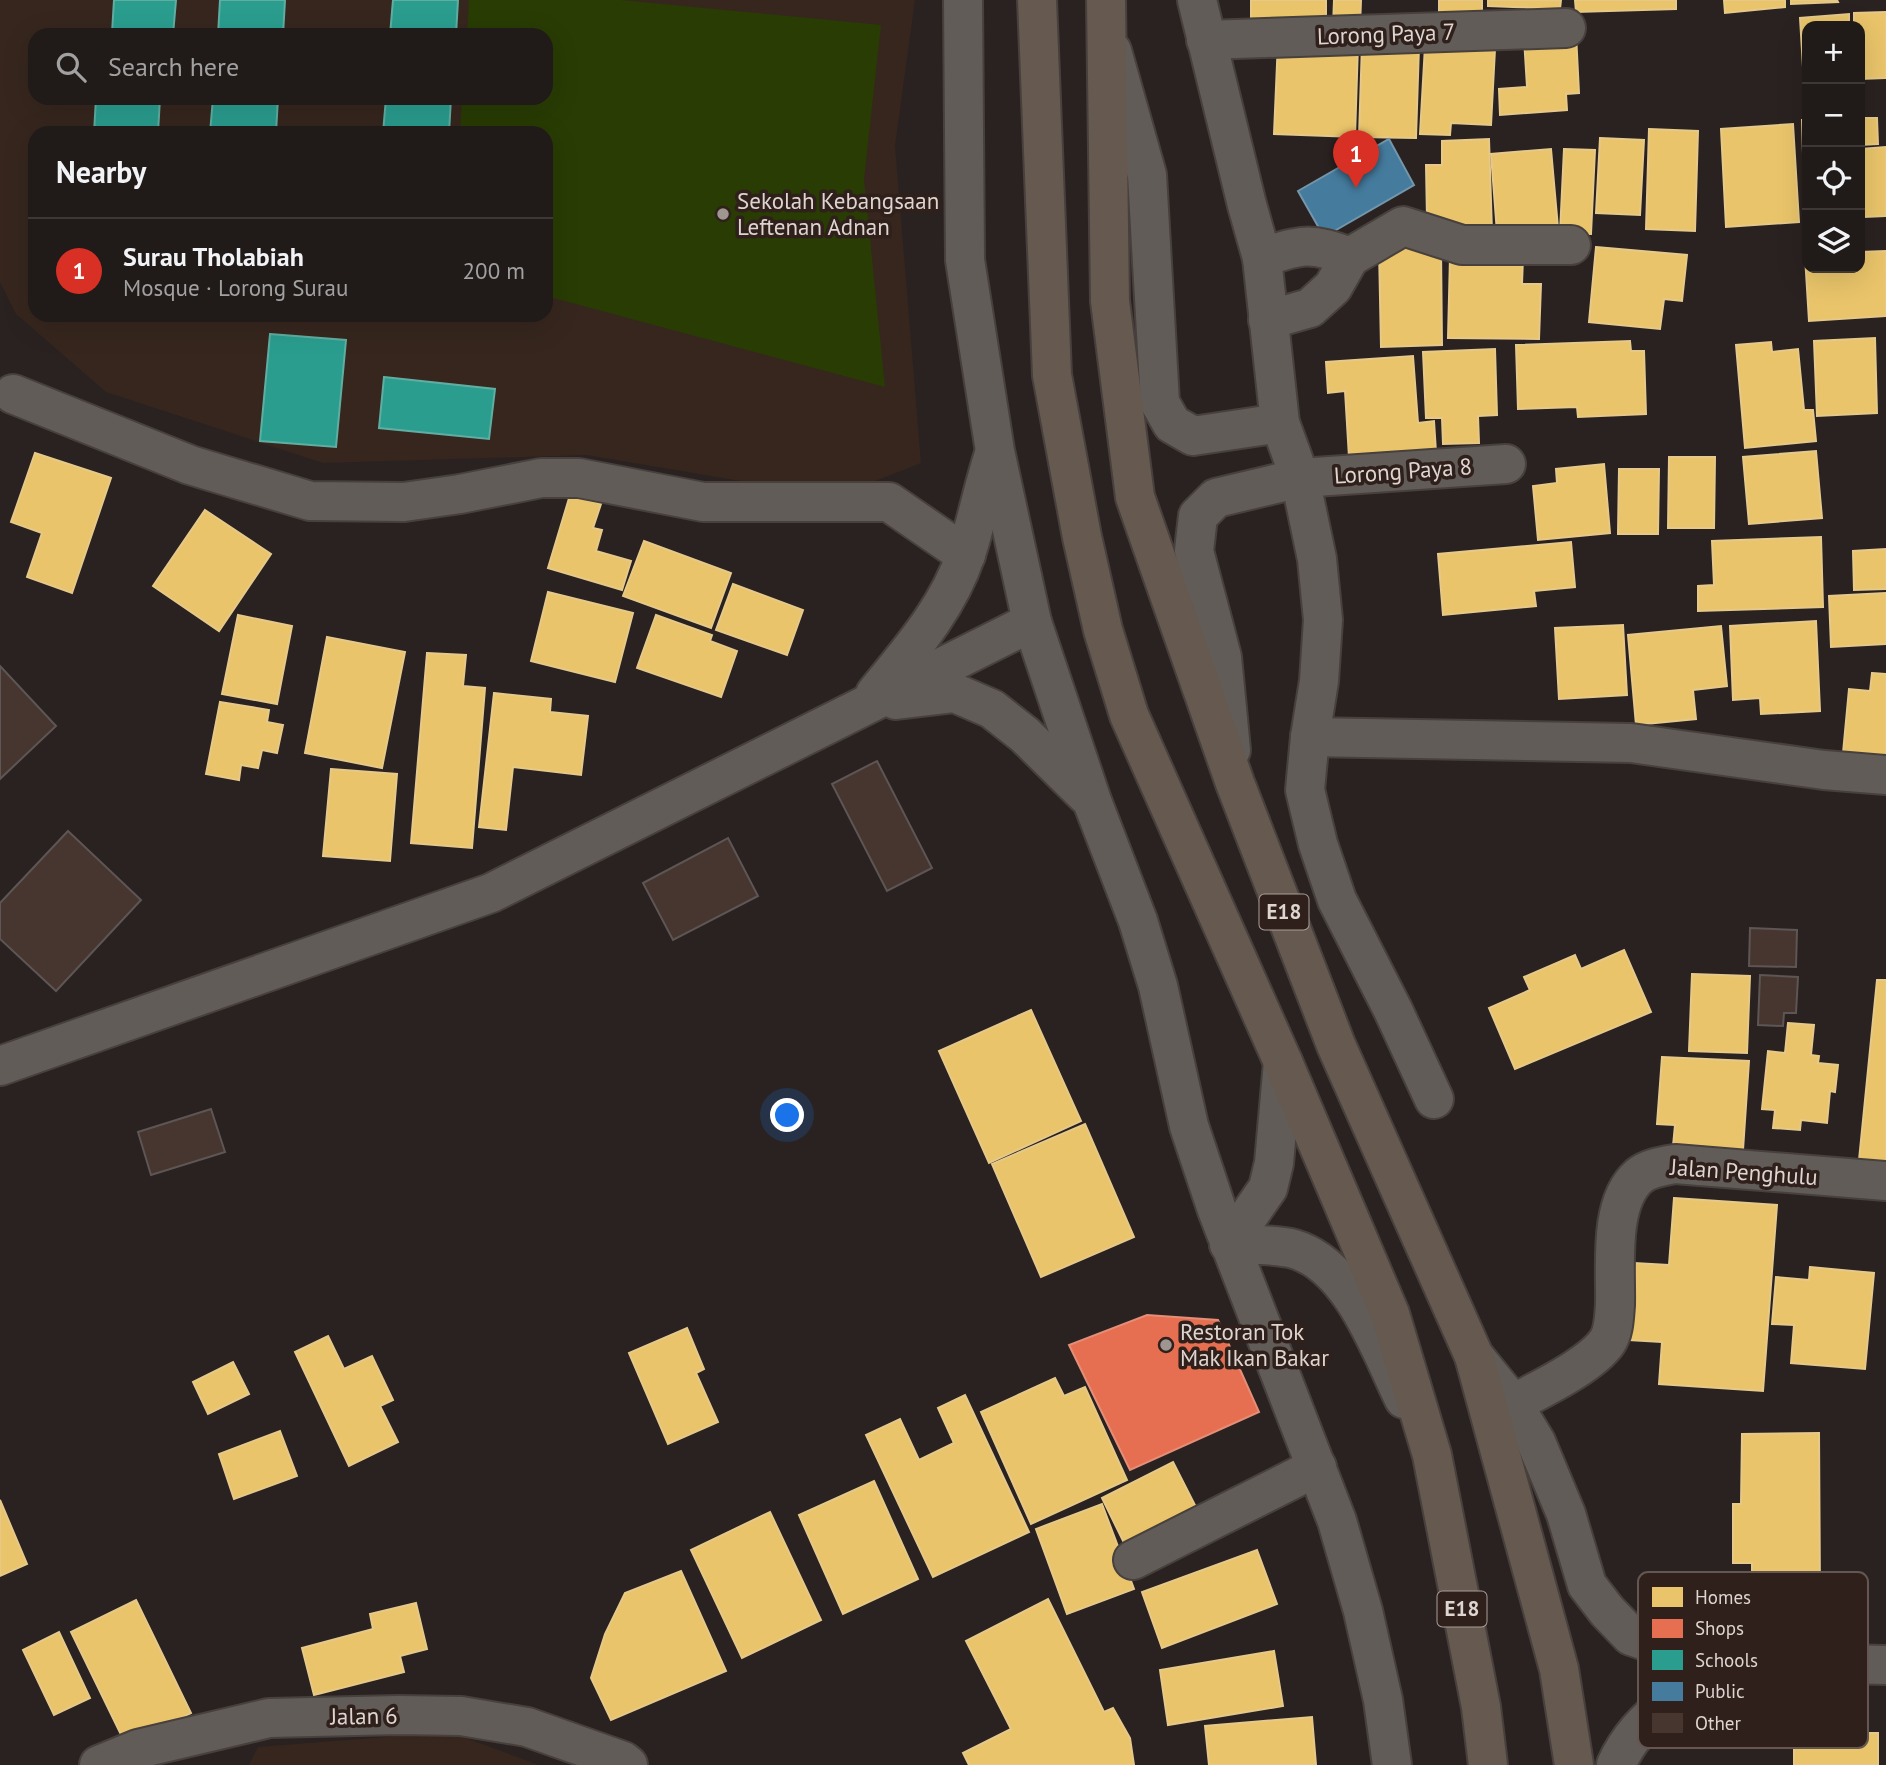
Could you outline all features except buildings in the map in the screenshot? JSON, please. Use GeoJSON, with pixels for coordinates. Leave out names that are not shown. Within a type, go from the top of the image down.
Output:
{"type":"FeatureCollection","features":[{"type":"Feature","properties":{"kind":"highway","name":"E18"},"geometry":{"type":"LineString","coordinates":[[1037,0],[1052,376],[1082,537],[1103,631],[1129,715],[1283,1062],[1390,1314],[1432,1455],[1481,1707],[1488,1765]]}},
{"type":"Feature","properties":{"kind":"highway","name":"E18"},"geometry":{"type":"LineString","coordinates":[[1107,18],[1110,301],[1135,497],[1235,783],[1336,1045],[1474,1356],[1559,1670],[1574,1765]]}},
{"type":"Feature","properties":{"kind":"street"},"geometry":{"type":"LineString","coordinates":[[963,0],[965,260],[995,451],[1031,622],[1092,801],[1138,922],[1158,986],[1189,1126],[1228,1244],[1336,1521],[1363,1611],[1383,1700],[1392,1765]]}},
{"type":"Feature","properties":{"kind":"street"},"geometry":{"type":"LineString","coordinates":[[1197,0],[1262,258],[1280,423],[1300,478],[1317,559],[1322,620],[1319,681],[1305,790],[1318,844],[1336,900],[1393,1010],[1434,1099]]}},
{"type":"Feature","properties":{"kind":"street"},"geometry":{"type":"LineString","coordinates":[[1107,18],[1147,175],[1160,402],[1172,424],[1193,436],[1280,423]]}},
{"type":"Feature","properties":{"kind":"street","name":"Lorong Paya 7"},"geometry":{"type":"LineString","coordinates":[[1206,40],[1566,28]]}},
{"type":"Feature","properties":{"kind":"street"},"geometry":{"type":"LineString","coordinates":[[1268,320],[1310,308],[1333,286],[1350,257],[1403,226],[1462,246],[1570,244]]}},
{"type":"Feature","properties":{"kind":"street"},"geometry":{"type":"LineString","coordinates":[[1262,258],[1292,247],[1323,246],[1350,257]]}},
{"type":"Feature","properties":{"kind":"street"},"geometry":{"type":"LineString","coordinates":[[13,394],[190,465],[310,501],[404,502],[541,478],[579,478],[703,502],[890,502],[966,555]]}},
{"type":"Feature","properties":{"kind":"street"},"geometry":{"type":"LineString","coordinates":[[867,704],[920,639],[946,599],[966,555],[995,451]]}},
{"type":"Feature","properties":{"kind":"street","name":"Lorong Paya 8"},"geometry":{"type":"LineString","coordinates":[[1235,783],[1222,657],[1195,551],[1198,516],[1216,498],[1300,478],[1506,464]]}},
{"type":"Feature","properties":{"kind":"street"},"geometry":{"type":"LineString","coordinates":[[0,1066],[491,893],[1031,622]]}},
{"type":"Feature","properties":{"kind":"street"},"geometry":{"type":"LineString","coordinates":[[867,704],[955,692],[992,709],[1025,735],[1092,801]]}},
{"type":"Feature","properties":{"kind":"street"},"geometry":{"type":"LineString","coordinates":[[1310,737],[1631,743],[1824,771],[1886,775]]}},
{"type":"Feature","properties":{"kind":"street"},"geometry":{"type":"LineString","coordinates":[[1228,1244],[1268,1188],[1274,1163],[1283,1062]]}},
{"type":"Feature","properties":{"kind":"street","name":"Jalan Penghulu"},"geometry":{"type":"LineString","coordinates":[[1513,1404],[1591,1358],[1609,1340],[1614,1321],[1617,1218],[1624,1195],[1640,1175],[1658,1167],[1675,1164],[1886,1181]]}},
{"type":"Feature","properties":{"kind":"street"},"geometry":{"type":"LineString","coordinates":[[1228,1244],[1294,1248],[1320,1262],[1353,1296],[1432,1455]]}},
{"type":"Feature","properties":{"kind":"street"},"geometry":{"type":"LineString","coordinates":[[1474,1356],[1513,1404],[1536,1442],[1566,1514],[1587,1585],[1607,1611],[1631,1636],[1638,1638]]}},
{"type":"Feature","properties":{"kind":"street"},"geometry":{"type":"LineString","coordinates":[[1133,1560],[1317,1467]]}},
{"type":"Feature","properties":{"kind":"street"},"geometry":{"type":"LineString","coordinates":[[1868,1665],[1886,1665]]}},
{"type":"Feature","properties":{"kind":"street","name":"Jalan 6"},"geometry":{"type":"LineString","coordinates":[[99,1765],[138,1749],[269,1718],[399,1715],[461,1716],[527,1727],[628,1765]]}},
{"type":"Feature","properties":{"kind":"street"},"geometry":{"type":"LineString","coordinates":[[1616,1765],[1626,1744],[1638,1728]]}},
{"type":"Feature","properties":{"kind":"shaded area","name":"Sekolah Kebangsaan Leftenan Adnan"},"geometry":{"type":"Polygon","coordinates":[[[0,0],[915,0],[895,146],[921,463],[860,487],[818,494],[587,455],[323,463],[106,392],[16,314],[0,282],[0,0]]]}},
{"type":"Feature","properties":{"kind":"shaded area"},"geometry":{"type":"Polygon","coordinates":[[[449,1732],[539,1765],[249,1765],[258,1747],[449,1732]]]}},
{"type":"Feature","properties":{"kind":"green space"},"geometry":{"type":"Polygon","coordinates":[[[469,0],[621,0],[881,25],[864,179],[885,387],[553,298],[553,126],[460,126],[462,105],[553,105],[553,28],[467,28],[469,0]]]}},
{"type":"Feature","properties":{"kind":"place","name":"Surau Tholabiah"},"geometry":{"type":"Point","coordinates":[1356,188]}},
{"type":"Feature","properties":{"kind":"place","name":"Sekolah Kebangsaan Leftenan Adnan"},"geometry":{"type":"Point","coordinates":[723,214]}},
{"type":"Feature","properties":{"kind":"place","name":"Restoran Tok Mak Ikan Bakar"},"geometry":{"type":"Point","coordinates":[1166,1345]}}]}
